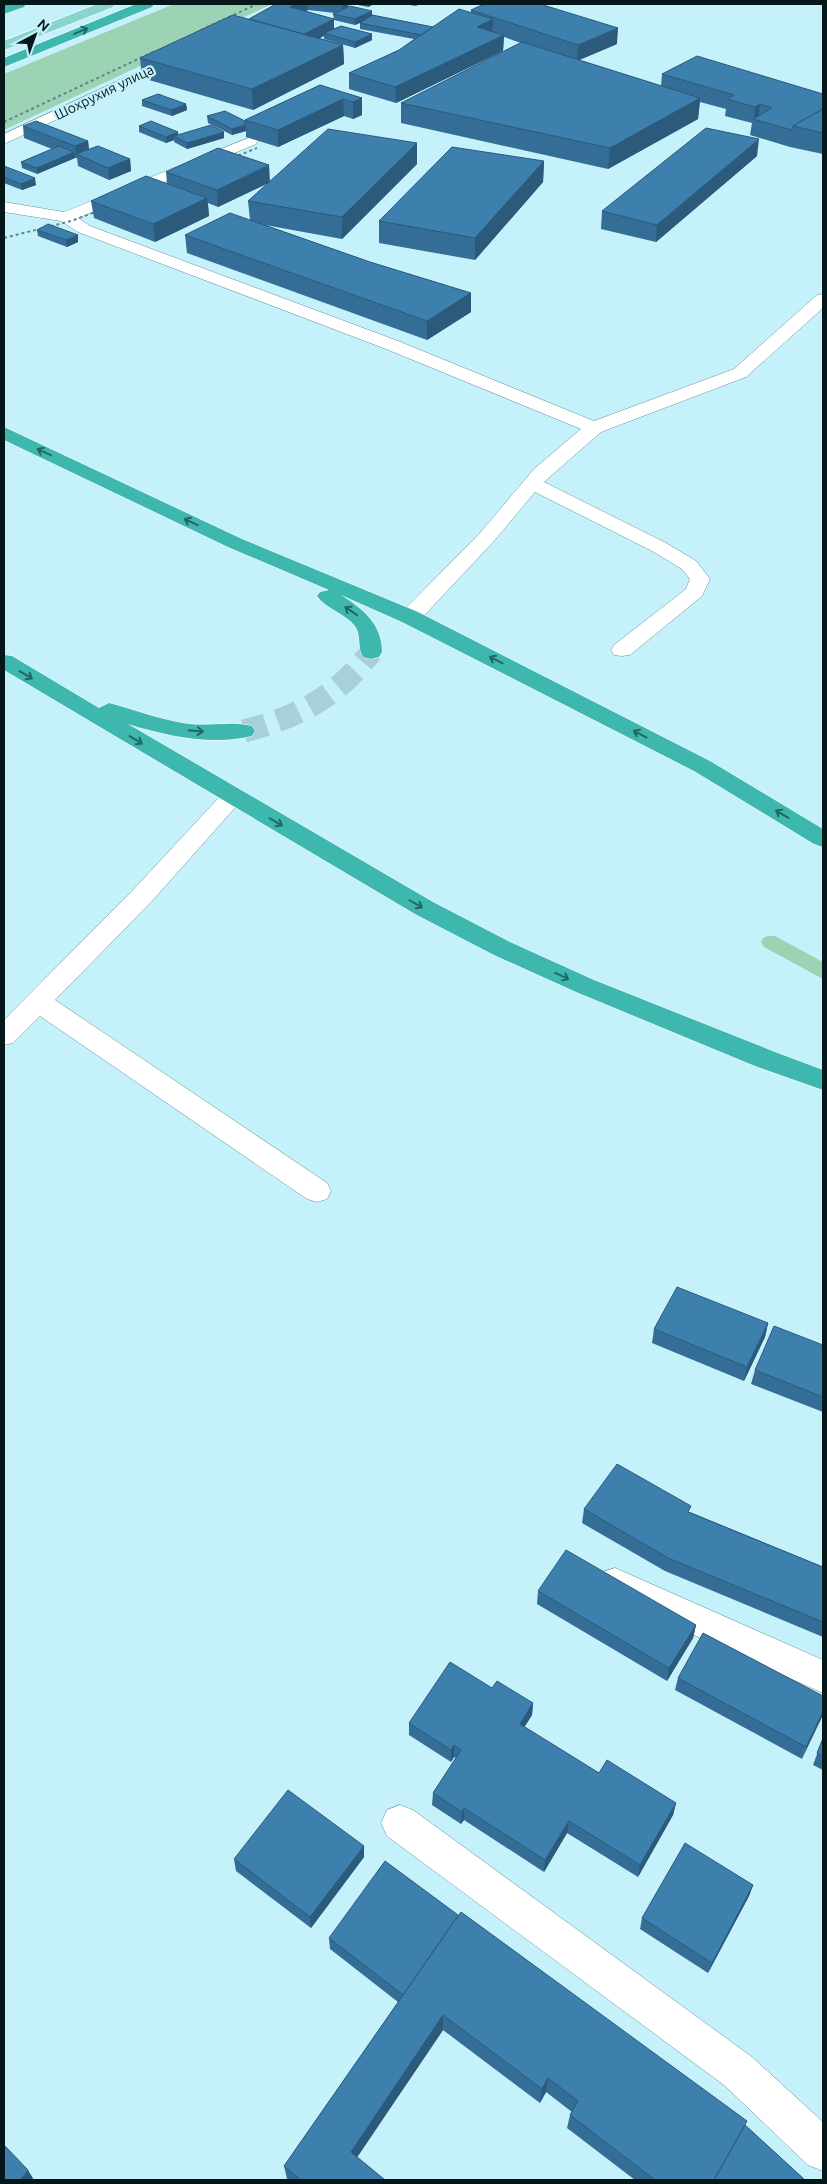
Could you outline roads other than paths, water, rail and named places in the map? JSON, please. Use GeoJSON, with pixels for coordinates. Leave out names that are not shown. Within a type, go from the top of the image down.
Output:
{"type":"FeatureCollection","features":[{"type":"Feature","properties":{"kind":"highway"},"geometry":{"type":"LineString","coordinates":[[4,10],[19,4]]}},
{"type":"Feature","properties":{"kind":"highway"},"geometry":{"type":"LineString","coordinates":[[4,63],[148,4]]}},
{"type":"Feature","properties":{"kind":"highway"},"geometry":{"type":"LineString","coordinates":[[4,434],[235,543],[410,617],[702,766],[823,839]]}},
{"type":"Feature","properties":{"kind":"highway"},"geometry":{"type":"LineString","coordinates":[[235,543],[352,611],[368,626],[371,652]]}},
{"type":"Feature","properties":{"kind":"highway"},"geometry":{"type":"LineString","coordinates":[[4,661],[232,797],[424,908],[501,948],[585,986],[765,1059],[823,1080]]}},
{"type":"Feature","properties":{"kind":"highway"},"geometry":{"type":"LineString","coordinates":[[49,688],[130,718],[158,726],[213,733],[244,731]]}},
{"type":"Feature","properties":{"kind":"main road"},"geometry":{"type":"LineString","coordinates":[[4,46],[108,4]]}},
{"type":"Feature","properties":{"kind":"street","name":"Шохрухия улица"},"geometry":{"type":"LineString","coordinates":[[4,140],[185,54]]}},
{"type":"Feature","properties":{"kind":"street"},"geometry":{"type":"LineString","coordinates":[[66,216],[251,141]]}},
{"type":"Feature","properties":{"kind":"street"},"geometry":{"type":"LineString","coordinates":[[4,206],[66,216],[84,229],[392,345],[594,428]]}},
{"type":"Feature","properties":{"kind":"street"},"geometry":{"type":"LineString","coordinates":[[410,617],[488,537],[534,484],[541,473],[594,428],[740,373],[823,299]]}},
{"type":"Feature","properties":{"kind":"street"},"geometry":{"type":"LineString","coordinates":[[534,484],[659,547],[688,565],[700,579],[695,592],[622,650]]}},
{"type":"Feature","properties":{"kind":"street"},"geometry":{"type":"LineString","coordinates":[[4,1036],[143,895],[232,797]]}},
{"type":"Feature","properties":{"kind":"street"},"geometry":{"type":"LineString","coordinates":[[38,1002],[317,1191]]}},
{"type":"Feature","properties":{"kind":"street"},"geometry":{"type":"LineString","coordinates":[[612,1582],[823,1676]]}},
{"type":"Feature","properties":{"kind":"street"},"geometry":{"type":"LineString","coordinates":[[400,1823],[738,2071],[823,2150]]}},
{"type":"Feature","properties":{"kind":"tunnel"},"geometry":{"type":"LineString","coordinates":[[244,731],[282,719],[315,703],[344,681],[371,652]]}},
{"type":"Feature","properties":{"kind":"railway"},"geometry":{"type":"LineString","coordinates":[[201,30],[257,4]]}},
{"type":"Feature","properties":{"kind":"railway"},"geometry":{"type":"LineString","coordinates":[[4,122],[153,52]]}},
{"type":"Feature","properties":{"kind":"railway"},"geometry":{"type":"LineString","coordinates":[[227,160],[257,148]]}},
{"type":"Feature","properties":{"kind":"railway"},"geometry":{"type":"LineString","coordinates":[[4,238],[71,221],[106,208]]}}]}
